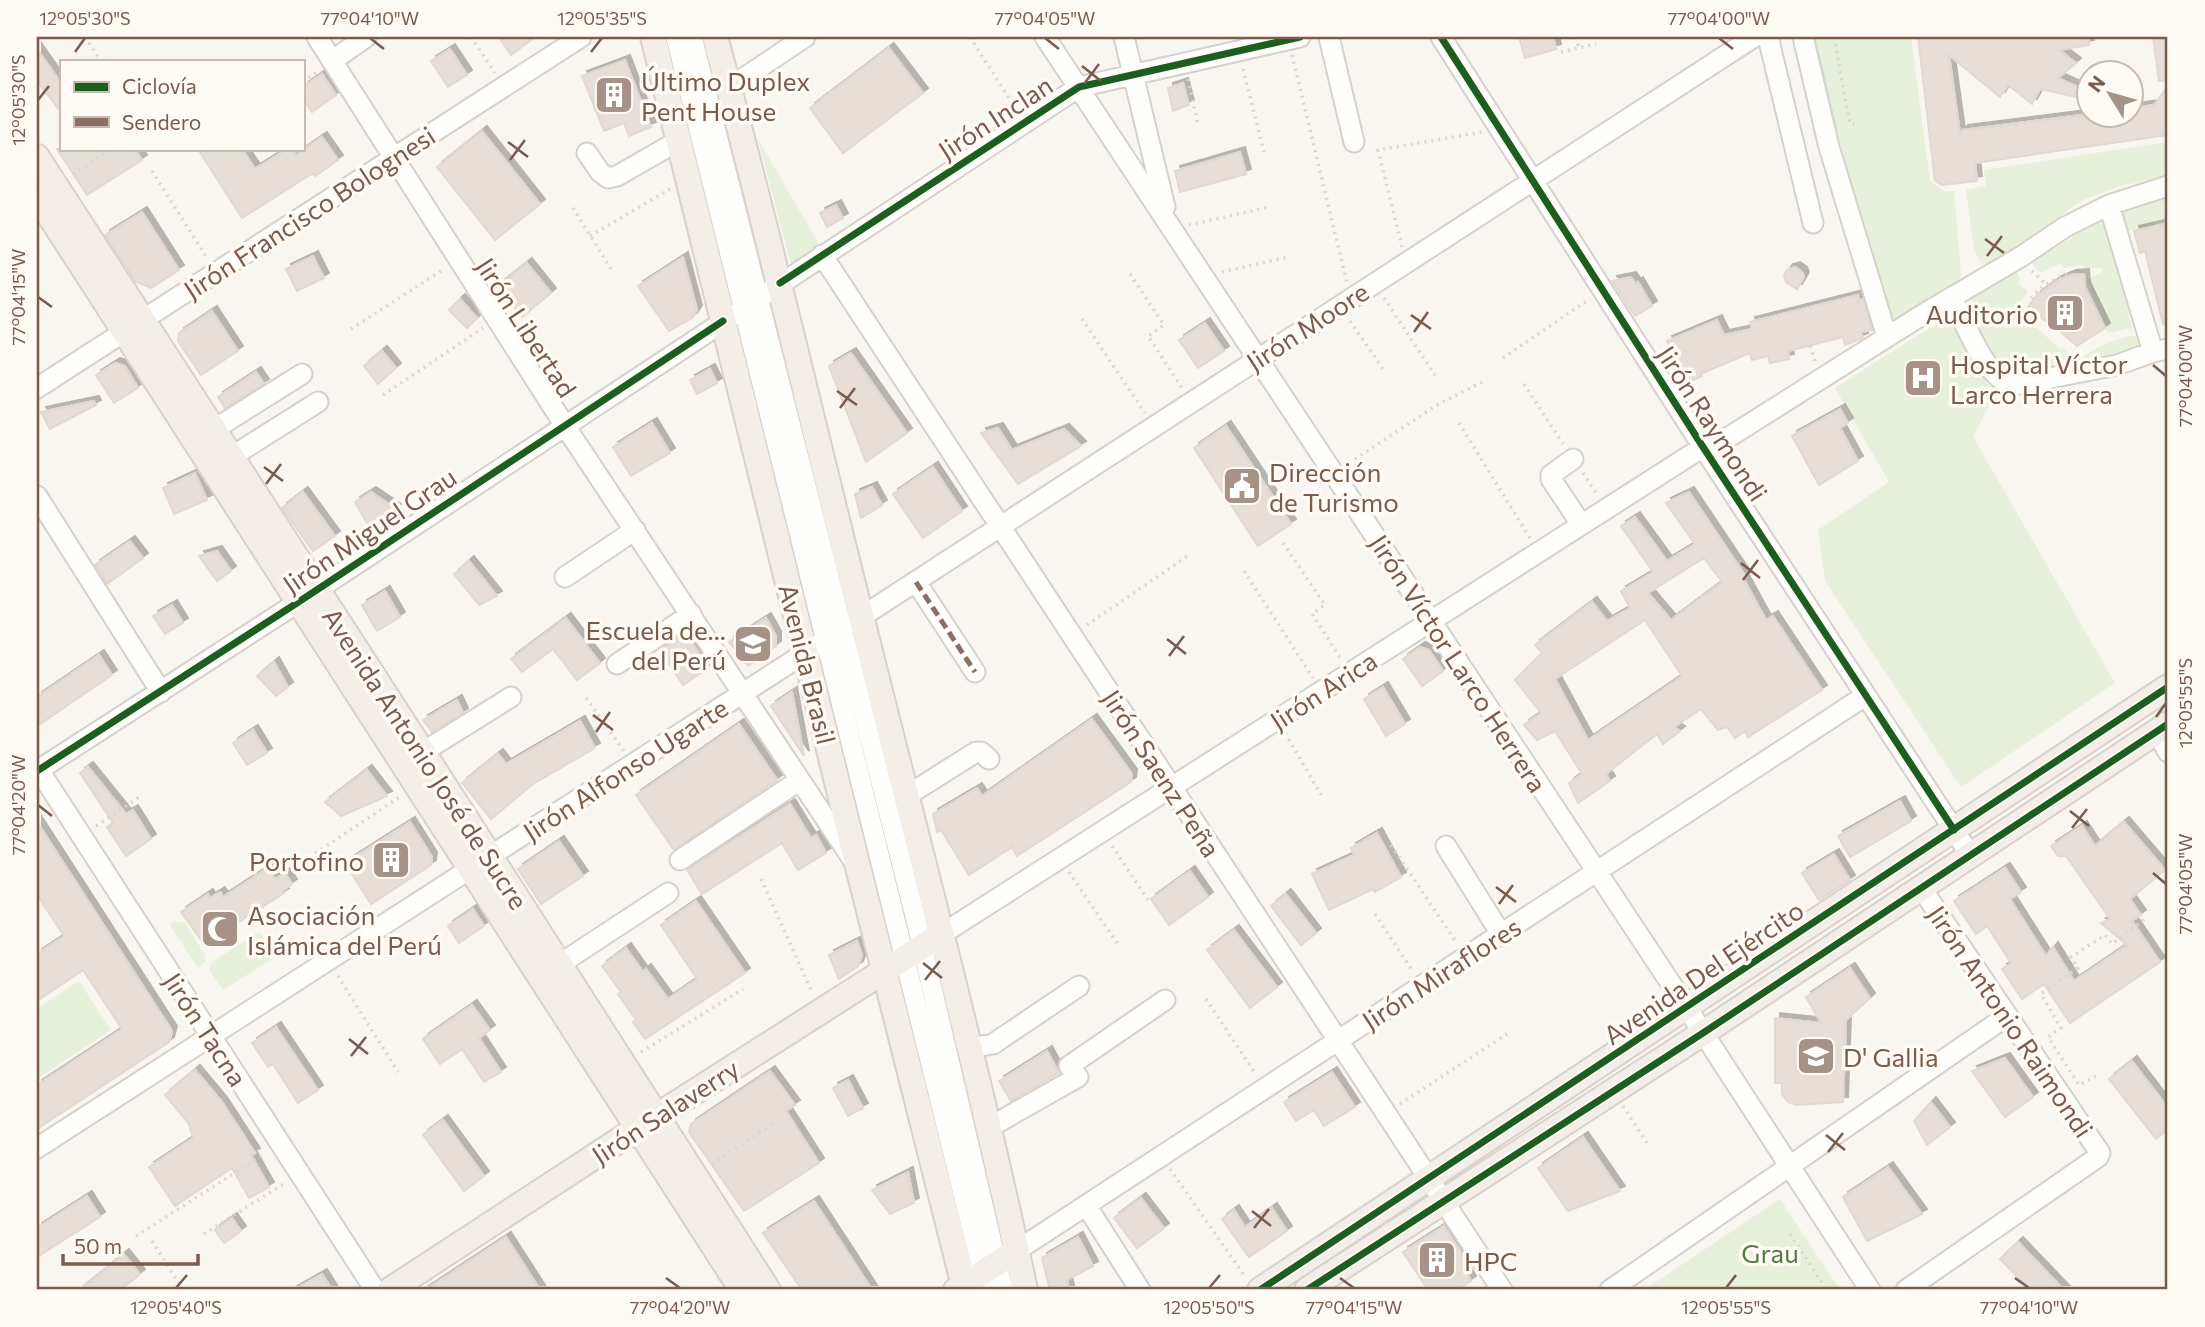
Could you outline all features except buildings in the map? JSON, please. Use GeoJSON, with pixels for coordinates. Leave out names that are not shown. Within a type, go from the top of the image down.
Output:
{"type":"FeatureCollection","features":[{"type":"Feature","properties":{"kind":"main road","name":"Avenida Brasil"},"geometry":{"type":"LineString","coordinates":[[653,37],[687,179],[741,309],[833,635],[908,795],[923,946],[970,1048],[988,1128],[981,1278]]}},
{"type":"Feature","properties":{"kind":"main road","name":"Avenida Brasil"},"geometry":{"type":"LineString","coordinates":[[715,37],[780,283],[833,635],[858,867],[884,970],[981,1278]]}},
{"type":"Feature","properties":{"kind":"main road","name":"Avenida Antonio José de Sucre"},"geometry":{"type":"LineString","coordinates":[[37,157],[46,191],[307,597],[423,752],[480,863],[647,1122],[742,1290]]}},
{"type":"Feature","properties":{"kind":"main road","name":"Avenida Antonio José de Sucre"},"geometry":{"type":"LineString","coordinates":[[133,326],[231,457],[307,597],[416,786],[560,964],[623,1063],[647,1122],[695,1176],[768,1290]]}},
{"type":"Feature","properties":{"kind":"main road","name":"Avenida Del Ejército"},"geometry":{"type":"LineString","coordinates":[[1253,1285],[1430,1179],[2168,687]]}},
{"type":"Feature","properties":{"kind":"main road","name":"Avenida Del Ejército"},"geometry":{"type":"LineString","coordinates":[[1307,1290],[1971,856],[2165,736]]}},
{"type":"Feature","properties":{"kind":"main road","name":"Jirón Salaverry"},"geometry":{"type":"LineString","coordinates":[[390,1290],[923,946]]}},
{"type":"Feature","properties":{"kind":"main road","name":"Avenida Brasil"},"geometry":{"type":"LineString","coordinates":[[981,1278],[1025,1290]]}},
{"type":"Feature","properties":{"kind":"street","name":"Jirón Libertad"},"geometry":{"type":"LineString","coordinates":[[317,37],[565,426],[858,867]]}},
{"type":"Feature","properties":{"kind":"street"},"geometry":{"type":"LineString","coordinates":[[332,61],[366,37]]}},
{"type":"Feature","properties":{"kind":"street","name":"Jirón Francisco Bolognesi"},"geometry":{"type":"LineString","coordinates":[[37,388],[581,37]]}},
{"type":"Feature","properties":{"kind":"street"},"geometry":{"type":"LineString","coordinates":[[729,88],[805,37]]}},
{"type":"Feature","properties":{"kind":"street","name":"Jirón Víctor Larco Herrera"},"geometry":{"type":"LineString","coordinates":[[1045,37],[1688,1008],[1870,1290]]}},
{"type":"Feature","properties":{"kind":"street"},"geometry":{"type":"LineString","coordinates":[[1124,37],[1170,225]]}},
{"type":"Feature","properties":{"kind":"street"},"geometry":{"type":"LineString","coordinates":[[1329,37],[1354,142]]}},
{"type":"Feature","properties":{"kind":"street","name":"Jirón Raymondi"},"geometry":{"type":"LineString","coordinates":[[1441,37],[1703,447],[1971,856]]}},
{"type":"Feature","properties":{"kind":"street","name":"Jirón Moore"},"geometry":{"type":"LineString","coordinates":[[833,635],[1754,37]]}},
{"type":"Feature","properties":{"kind":"street"},"geometry":{"type":"LineString","coordinates":[[1768,37],[1813,223]]}},
{"type":"Feature","properties":{"kind":"street"},"geometry":{"type":"LineString","coordinates":[[1803,37],[1829,147],[1887,337]]}},
{"type":"Feature","properties":{"kind":"street","name":"Jirón Inclan"},"geometry":{"type":"LineString","coordinates":[[780,283],[1079,87],[1294,38]]}},
{"type":"Feature","properties":{"kind":"street"},"geometry":{"type":"LineString","coordinates":[[587,153],[600,172],[608,178],[617,176],[675,132],[682,41]]}},
{"type":"Feature","properties":{"kind":"street","name":"Avenida Brasil"},"geometry":{"type":"LineString","coordinates":[[682,41],[741,309],[923,946],[981,1278],[1003,1290]]}},
{"type":"Feature","properties":{"kind":"street","name":"Jirón Arica"},"geometry":{"type":"LineString","coordinates":[[923,946],[1703,447],[1729,437],[2065,227],[2109,205],[2168,186]]}},
{"type":"Feature","properties":{"kind":"street"},"geometry":{"type":"LineString","coordinates":[[1952,298],[1990,370],[2006,384],[2014,385],[2117,365],[2160,351],[2109,205]]}},
{"type":"Feature","properties":{"kind":"street","name":"Jirón Saenz Peña"},"geometry":{"type":"LineString","coordinates":[[822,256],[1502,1290]]}},
{"type":"Feature","properties":{"kind":"street","name":"Jirón Miguel Grau"},"geometry":{"type":"LineString","coordinates":[[37,769],[307,597],[780,283]]}},
{"type":"Feature","properties":{"kind":"street"},"geometry":{"type":"LineString","coordinates":[[213,430],[302,374]]}},
{"type":"Feature","properties":{"kind":"street"},"geometry":{"type":"LineString","coordinates":[[231,457],[318,402]]}},
{"type":"Feature","properties":{"kind":"street"},"geometry":{"type":"LineString","coordinates":[[1573,459],[1551,475],[1551,479],[1581,524]]}},
{"type":"Feature","properties":{"kind":"street"},"geometry":{"type":"LineString","coordinates":[[37,496],[161,692]]}},
{"type":"Feature","properties":{"kind":"street"},"geometry":{"type":"LineString","coordinates":[[565,577],[635,530]]}},
{"type":"Feature","properties":{"kind":"street"},"geometry":{"type":"LineString","coordinates":[[916,582],[975,672]]}},
{"type":"Feature","properties":{"kind":"street"},"geometry":{"type":"LineString","coordinates":[[617,664],[691,614]]}},
{"type":"Feature","properties":{"kind":"street","name":"Jirón Alfonso Ugarte"},"geometry":{"type":"LineString","coordinates":[[37,1148],[833,635]]}},
{"type":"Feature","properties":{"kind":"street","name":"Jirón Miraflores"},"geometry":{"type":"LineString","coordinates":[[981,1278],[1086,1205],[1865,696]]}},
{"type":"Feature","properties":{"kind":"street"},"geometry":{"type":"LineString","coordinates":[[423,752],[511,697]]}},
{"type":"Feature","properties":{"kind":"street"},"geometry":{"type":"LineString","coordinates":[[908,795],[976,752],[981,752],[989,759]]}},
{"type":"Feature","properties":{"kind":"street","name":"Jirón Tacna"},"geometry":{"type":"LineString","coordinates":[[37,769],[375,1290]]}},
{"type":"Feature","properties":{"kind":"street"},"geometry":{"type":"LineString","coordinates":[[680,860],[800,780]]}},
{"type":"Feature","properties":{"kind":"street"},"geometry":{"type":"LineString","coordinates":[[1446,846],[1501,934]]}},
{"type":"Feature","properties":{"kind":"street","name":"Jirón Antonio Raimondi"},"geometry":{"type":"LineString","coordinates":[[1906,1290],[2098,1157],[2100,1153],[1922,889]]}},
{"type":"Feature","properties":{"kind":"street"},"geometry":{"type":"LineString","coordinates":[[560,964],[668,893]]}},
{"type":"Feature","properties":{"kind":"street"},"geometry":{"type":"LineString","coordinates":[[970,1048],[993,1044],[1079,986]]}},
{"type":"Feature","properties":{"kind":"street"},"geometry":{"type":"LineString","coordinates":[[988,1128],[1078,1077],[1069,1066],[1165,1000]]}},
{"type":"Feature","properties":{"kind":"street"},"geometry":{"type":"LineString","coordinates":[[1610,1290],[2007,1016]]}},
{"type":"Feature","properties":{"kind":"street"},"geometry":{"type":"LineString","coordinates":[[1086,1205],[1130,1286]]}},
{"type":"Feature","properties":{"kind":"path"},"geometry":{"type":"LineString","coordinates":[[85,37],[100,60]]}},
{"type":"Feature","properties":{"kind":"path"},"geometry":{"type":"LineString","coordinates":[[471,37],[503,87]]}},
{"type":"Feature","properties":{"kind":"path"},"geometry":{"type":"LineString","coordinates":[[970,37],[1025,122]]}},
{"type":"Feature","properties":{"kind":"path"},"geometry":{"type":"LineString","coordinates":[[1576,37],[1579,47]]}},
{"type":"Feature","properties":{"kind":"path"},"geometry":{"type":"LineString","coordinates":[[1834,37],[1850,124],[1856,124]]}},
{"type":"Feature","properties":{"kind":"path"},"geometry":{"type":"LineString","coordinates":[[1294,38],[1345,301],[1382,369]]}},
{"type":"Feature","properties":{"kind":"path"},"geometry":{"type":"LineString","coordinates":[[1561,52],[1596,44]]}},
{"type":"Feature","properties":{"kind":"path"},"geometry":{"type":"LineString","coordinates":[[1238,51],[1264,152]]}},
{"type":"Feature","properties":{"kind":"path"},"geometry":{"type":"LineString","coordinates":[[1185,63],[1198,125]]}},
{"type":"Feature","properties":{"kind":"path"},"geometry":{"type":"LineString","coordinates":[[1406,262],[1378,150],[1500,129]]}},
{"type":"Feature","properties":{"kind":"path"},"geometry":{"type":"LineString","coordinates":[[46,191],[110,150]]}},
{"type":"Feature","properties":{"kind":"path"},"geometry":{"type":"LineString","coordinates":[[152,172],[216,273]]}},
{"type":"Feature","properties":{"kind":"path"},"geometry":{"type":"LineString","coordinates":[[590,236],[687,179]]}},
{"type":"Feature","properties":{"kind":"path"},"geometry":{"type":"LineString","coordinates":[[1170,225],[1269,207]]}},
{"type":"Feature","properties":{"kind":"path"},"geometry":{"type":"LineString","coordinates":[[573,208],[611,269]]}},
{"type":"Feature","properties":{"kind":"path"},"geometry":{"type":"LineString","coordinates":[[1203,276],[1288,257]]}},
{"type":"Feature","properties":{"kind":"path"},"geometry":{"type":"LineString","coordinates":[[351,328],[458,260]]}},
{"type":"Feature","properties":{"kind":"path"},"geometry":{"type":"LineString","coordinates":[[1130,274],[1164,325],[1148,336],[1192,401]]}},
{"type":"Feature","properties":{"kind":"path"},"geometry":{"type":"LineString","coordinates":[[2032,303],[2029,301],[2046,284],[2066,274],[2071,275]]}},
{"type":"Feature","properties":{"kind":"path"},"geometry":{"type":"LineString","coordinates":[[1374,283],[1436,374]]}},
{"type":"Feature","properties":{"kind":"path"},"geometry":{"type":"LineString","coordinates":[[1503,358],[1603,290]]}},
{"type":"Feature","properties":{"kind":"path"},"geometry":{"type":"LineString","coordinates":[[383,395],[497,319]]}},
{"type":"Feature","properties":{"kind":"path"},"geometry":{"type":"LineString","coordinates":[[1082,319],[1154,426]]}},
{"type":"Feature","properties":{"kind":"path"},"geometry":{"type":"LineString","coordinates":[[1334,473],[1437,405],[1484,381]]}},
{"type":"Feature","properties":{"kind":"path"},"geometry":{"type":"LineString","coordinates":[[1524,384],[1606,507]]}},
{"type":"Feature","properties":{"kind":"path"},"geometry":{"type":"LineString","coordinates":[[1458,423],[1538,552]]}},
{"type":"Feature","properties":{"kind":"path"},"geometry":{"type":"LineString","coordinates":[[1283,543],[1325,605],[1312,614],[1350,673]]}},
{"type":"Feature","properties":{"kind":"path"},"geometry":{"type":"LineString","coordinates":[[1072,635],[1189,555]]}},
{"type":"Feature","properties":{"kind":"path"},"geometry":{"type":"LineString","coordinates":[[1244,571],[1321,691]]}},
{"type":"Feature","properties":{"kind":"path"},"geometry":{"type":"LineString","coordinates":[[586,698],[633,764]]}},
{"type":"Feature","properties":{"kind":"path"},"geometry":{"type":"LineString","coordinates":[[1277,720],[1323,798]]}},
{"type":"Feature","properties":{"kind":"path"},"geometry":{"type":"LineString","coordinates":[[298,865],[416,786]]}},
{"type":"Feature","properties":{"kind":"path"},"geometry":{"type":"LineString","coordinates":[[82,836],[141,796]]}},
{"type":"Feature","properties":{"kind":"path"},"geometry":{"type":"LineString","coordinates":[[1102,831],[1148,900]]}},
{"type":"Feature","properties":{"kind":"path"},"geometry":{"type":"LineString","coordinates":[[1391,845],[1465,957]]}},
{"type":"Feature","properties":{"kind":"path"},"geometry":{"type":"LineString","coordinates":[[1060,858],[1117,943]]}},
{"type":"Feature","properties":{"kind":"path"},"geometry":{"type":"LineString","coordinates":[[761,880],[821,1011]]}},
{"type":"Feature","properties":{"kind":"path"},"geometry":{"type":"LineString","coordinates":[[1375,914],[1422,986]]}},
{"type":"Feature","properties":{"kind":"path"},"geometry":{"type":"LineString","coordinates":[[2096,1076],[2079,1085],[2053,1046],[2048,1037],[2061,1028],[2042,994],[2078,968],[2071,957],[2105,935],[2112,944],[2144,919]]}},
{"type":"Feature","properties":{"kind":"path"},"geometry":{"type":"LineString","coordinates":[[328,961],[398,1072]]}},
{"type":"Feature","properties":{"kind":"path"},"geometry":{"type":"LineString","coordinates":[[623,1063],[743,989]]}},
{"type":"Feature","properties":{"kind":"path"},"geometry":{"type":"LineString","coordinates":[[1206,999],[1265,1088]]}},
{"type":"Feature","properties":{"kind":"path"},"geometry":{"type":"LineString","coordinates":[[1385,1113],[1507,1034]]}},
{"type":"Feature","properties":{"kind":"path"},"geometry":{"type":"LineString","coordinates":[[1613,1091],[1647,1143]]}},
{"type":"Feature","properties":{"kind":"path"},"geometry":{"type":"LineString","coordinates":[[695,1176],[775,1122]]}},
{"type":"Feature","properties":{"kind":"path"},"geometry":{"type":"LineString","coordinates":[[136,1237],[281,1144]]}},
{"type":"Feature","properties":{"kind":"path"},"geometry":{"type":"LineString","coordinates":[[1161,1156],[1253,1285]]}},
{"type":"Feature","properties":{"kind":"path"},"geometry":{"type":"LineString","coordinates":[[204,1234],[300,1174]]}},
{"type":"Feature","properties":{"kind":"path"},"geometry":{"type":"LineString","coordinates":[[1790,1234],[1827,1290]]}},
{"type":"Feature","properties":{"kind":"path"},"geometry":{"type":"LineString","coordinates":[[152,1241],[183,1290]]}},
{"type":"Feature","properties":{"kind":"green space"},"geometry":{"type":"Polygon","coordinates":[[[1807,37],[1911,37],[1930,181],[1944,191],[1954,191],[1961,274],[1958,285],[1887,324],[1807,37]]]}},
{"type":"Feature","properties":{"kind":"green space"},"geometry":{"type":"Polygon","coordinates":[[[758,139],[820,246],[791,265],[758,139]]]}},
{"type":"Feature","properties":{"kind":"green space"},"geometry":{"type":"Polygon","coordinates":[[[2168,142],[2168,176],[2120,186],[2083,200],[1989,266],[1981,263],[1974,249],[1966,190],[1986,186],[1984,170],[2168,142]]]}},
{"type":"Feature","properties":{"kind":"green space"},"geometry":{"type":"Polygon","coordinates":[[[2165,196],[2168,204],[2163,205],[2168,219],[2110,235],[2132,328],[2108,333],[2087,279],[2103,272],[2102,268],[2085,268],[2083,265],[2064,268],[2061,263],[2042,272],[2037,271],[2033,264],[2035,260],[2114,212],[2165,196]]]}},
{"type":"Feature","properties":{"kind":"green space"},"geometry":{"type":"Polygon","coordinates":[[[2016,271],[2020,278],[2018,283],[2028,292],[2015,308],[2060,349],[2062,347],[2073,357],[2071,360],[2074,363],[2119,339],[2137,336],[2138,349],[2134,353],[2009,381],[1999,374],[1963,304],[2016,271]]]}},
{"type":"Feature","properties":{"kind":"green space"},"geometry":{"type":"Polygon","coordinates":[[[1951,318],[1994,396],[1973,437],[2115,683],[1961,787],[1825,581],[1818,530],[1889,482],[1835,388],[1921,333],[1951,318]]]}},
{"type":"Feature","properties":{"kind":"green space"},"geometry":{"type":"Polygon","coordinates":[[[174,921],[185,923],[205,955],[205,962],[198,968],[169,924],[174,921]]]}},
{"type":"Feature","properties":{"kind":"green space"},"geometry":{"type":"Polygon","coordinates":[[[259,932],[275,957],[223,990],[209,970],[212,962],[259,932]]]}},
{"type":"Feature","properties":{"kind":"green space"},"geometry":{"type":"Polygon","coordinates":[[[79,981],[111,1030],[37,1079],[37,1009],[79,981]]]}},
{"type":"Feature","properties":{"kind":"green space","name":"Grau"},"geometry":{"type":"Polygon","coordinates":[[[1780,1199],[1840,1290],[1644,1290],[1780,1199]]]}},
{"type":"Feature","properties":{"kind":"waterway"},"geometry":{"type":"LineString","coordinates":[[1814,40],[1834,126]]}},
{"type":"Feature","properties":{"kind":"marked path"},"geometry":{"type":"LineString","coordinates":[[916,582],[975,672]]}},
{"type":"Feature","properties":{"kind":"cycle path"},"geometry":{"type":"LineString","coordinates":[[780,283],[1079,87],[1300,37]]}},
{"type":"Feature","properties":{"kind":"cycle path"},"geometry":{"type":"LineString","coordinates":[[1441,37],[1703,447],[1954,830]]}},
{"type":"Feature","properties":{"kind":"cycle path"},"geometry":{"type":"LineString","coordinates":[[37,771],[297,603],[723,321]]}},
{"type":"Feature","properties":{"kind":"cycle path"},"geometry":{"type":"LineString","coordinates":[[1260,1290],[2168,687]]}},
{"type":"Feature","properties":{"kind":"cycle path"},"geometry":{"type":"LineString","coordinates":[[1307,1290],[1703,1033],[2168,724]]}},
{"type":"Feature","properties":{"kind":"place","name":"Último Duplex Pent House"},"geometry":{"type":"Point","coordinates":[614,95]}},
{"type":"Feature","properties":{"kind":"place","name":"Auditorio"},"geometry":{"type":"Point","coordinates":[2065,313]}},
{"type":"Feature","properties":{"kind":"place","name":"Hospital Víctor Larco Herrera"},"geometry":{"type":"Point","coordinates":[1923,378]}},
{"type":"Feature","properties":{"kind":"place","name":"Dirección de Turismo"},"geometry":{"type":"Point","coordinates":[1242,486]}},
{"type":"Feature","properties":{"kind":"place","name":"Escuela de... del Perú"},"geometry":{"type":"Point","coordinates":[753,644]}},
{"type":"Feature","properties":{"kind":"place","name":"Portofino"},"geometry":{"type":"Point","coordinates":[391,860]}},
{"type":"Feature","properties":{"kind":"place","name":"Asociación Islámica del Perú"},"geometry":{"type":"Point","coordinates":[220,929]}},
{"type":"Feature","properties":{"kind":"place","name":"D' Gallia"},"geometry":{"type":"Point","coordinates":[1816,1056]}},
{"type":"Feature","properties":{"kind":"place","name":"HPC"},"geometry":{"type":"Point","coordinates":[1437,1260]}}]}
